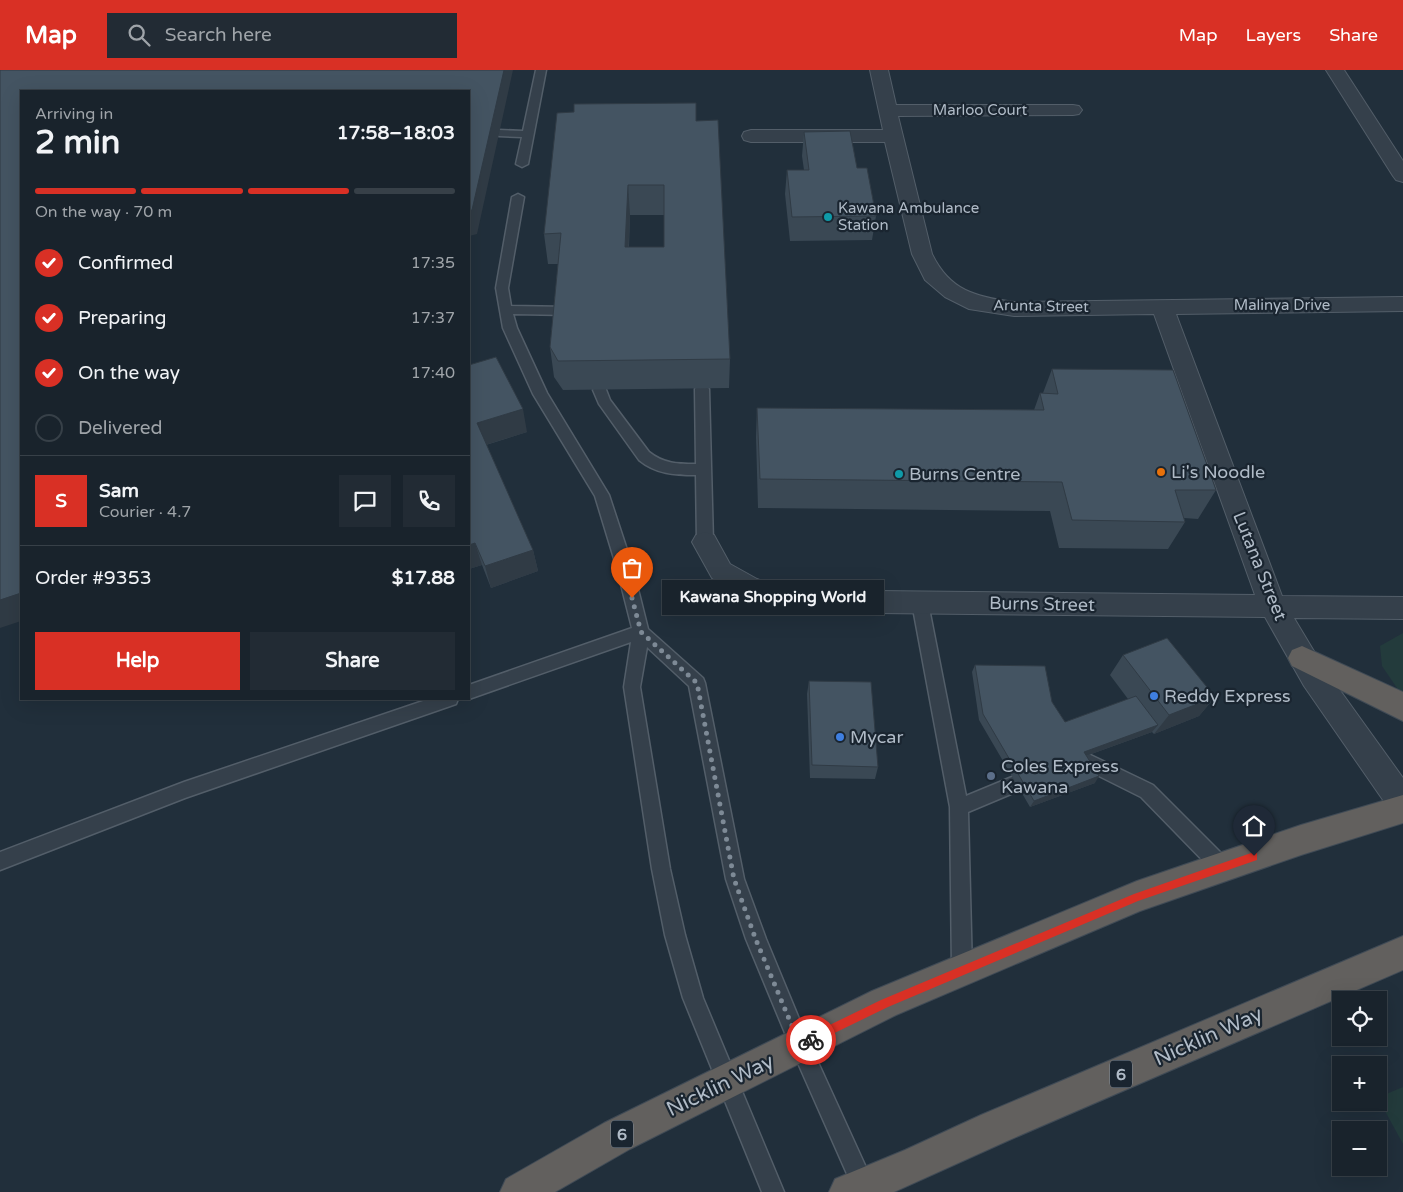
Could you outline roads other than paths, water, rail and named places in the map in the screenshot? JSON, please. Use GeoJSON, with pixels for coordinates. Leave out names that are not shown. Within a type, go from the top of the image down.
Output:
{"type":"FeatureCollection","features":[{"type":"Feature","properties":{"kind":"highway"},"geometry":{"type":"LineString","coordinates":[[1302,658],[1388,698],[1403,708]]}},
{"type":"Feature","properties":{"kind":"highway","name":"Nicklin Way"},"geometry":{"type":"LineString","coordinates":[[519,1192],[617,1136],[884,1003],[1137,897],[1301,840],[1403,809]]}},
{"type":"Feature","properties":{"kind":"highway","name":"Nicklin Way"},"geometry":{"type":"LineString","coordinates":[[855,1189],[915,1165],[994,1128],[1403,953]]}},
{"type":"Feature","properties":{"kind":"street","name":"Arunta Street"},"geometry":{"type":"LineString","coordinates":[[879,70],[887,111],[922,254],[932,275],[953,292],[977,304],[1014,308],[1162,306]]}},
{"type":"Feature","properties":{"kind":"street"},"geometry":{"type":"LineString","coordinates":[[1335,70],[1403,176]]}},
{"type":"Feature","properties":{"kind":"street","name":"Marloo Court"},"geometry":{"type":"LineString","coordinates":[[887,111],[1073,110]]}},
{"type":"Feature","properties":{"kind":"street"},"geometry":{"type":"LineString","coordinates":[[751,136],[893,136]]}},
{"type":"Feature","properties":{"kind":"street","name":"Malinya Drive"},"geometry":{"type":"LineString","coordinates":[[1162,306],[1403,304]]}},
{"type":"Feature","properties":{"kind":"street","name":"Lutana Street"},"geometry":{"type":"LineString","coordinates":[[1162,306],[1178,373],[1273,607],[1302,658],[1403,803]]}},
{"type":"Feature","properties":{"kind":"street","name":"Burns Street"},"geometry":{"type":"LineString","coordinates":[[704,542],[721,571],[748,587],[783,601],[1403,608]]}},
{"type":"Feature","properties":{"kind":"lane"},"geometry":{"type":"LineString","coordinates":[[522,164],[541,70]]}},
{"type":"Feature","properties":{"kind":"lane"},"geometry":{"type":"LineString","coordinates":[[499,134],[528,134]]}},
{"type":"Feature","properties":{"kind":"lane"},"geometry":{"type":"LineString","coordinates":[[518,197],[502,288],[505,310],[510,328],[540,394],[602,495],[624,565],[641,632],[632,687],[661,869],[675,935],[693,998],[773,1192]]}},
{"type":"Feature","properties":{"kind":"lane"},"geometry":{"type":"LineString","coordinates":[[505,310],[570,311]]}},
{"type":"Feature","properties":{"kind":"lane"},"geometry":{"type":"LineString","coordinates":[[702,389],[704,542]]}},
{"type":"Feature","properties":{"kind":"lane"},"geometry":{"type":"LineString","coordinates":[[600,390],[604,401],[651,464],[662,468],[703,470]]}},
{"type":"Feature","properties":{"kind":"lane"},"geometry":{"type":"LineString","coordinates":[[920,603],[959,807],[962,971]]}},
{"type":"Feature","properties":{"kind":"lane"},"geometry":{"type":"LineString","coordinates":[[470,692],[641,632]]}},
{"type":"Feature","properties":{"kind":"lane"},"geometry":{"type":"LineString","coordinates":[[641,632],[697,683],[734,879],[756,940],[800,1045],[855,1189]]}},
{"type":"Feature","properties":{"kind":"lane"},"geometry":{"type":"LineString","coordinates":[[0,861],[184,790],[447,700]]}},
{"type":"Feature","properties":{"kind":"lane"},"geometry":{"type":"LineString","coordinates":[[959,807],[1080,758],[1147,791],[1222,867]]}},
{"type":"Feature","properties":{"kind":"place","name":"Kawana Ambulance Station"},"geometry":{"type":"Point","coordinates":[828,217]}},
{"type":"Feature","properties":{"kind":"place","name":"Li's Noodle"},"geometry":{"type":"Point","coordinates":[1161,472]}},
{"type":"Feature","properties":{"kind":"place","name":"Burns Centre"},"geometry":{"type":"Point","coordinates":[899,474]}},
{"type":"Feature","properties":{"kind":"place","name":"Kawana Shopping World"},"geometry":{"type":"Point","coordinates":[632,598]}},
{"type":"Feature","properties":{"kind":"place","name":"Reddy Express"},"geometry":{"type":"Point","coordinates":[1154,696]}},
{"type":"Feature","properties":{"kind":"place","name":"Mycar"},"geometry":{"type":"Point","coordinates":[840,737]}},
{"type":"Feature","properties":{"kind":"place","name":"Coles Express Kawana"},"geometry":{"type":"Point","coordinates":[991,776]}}]}
